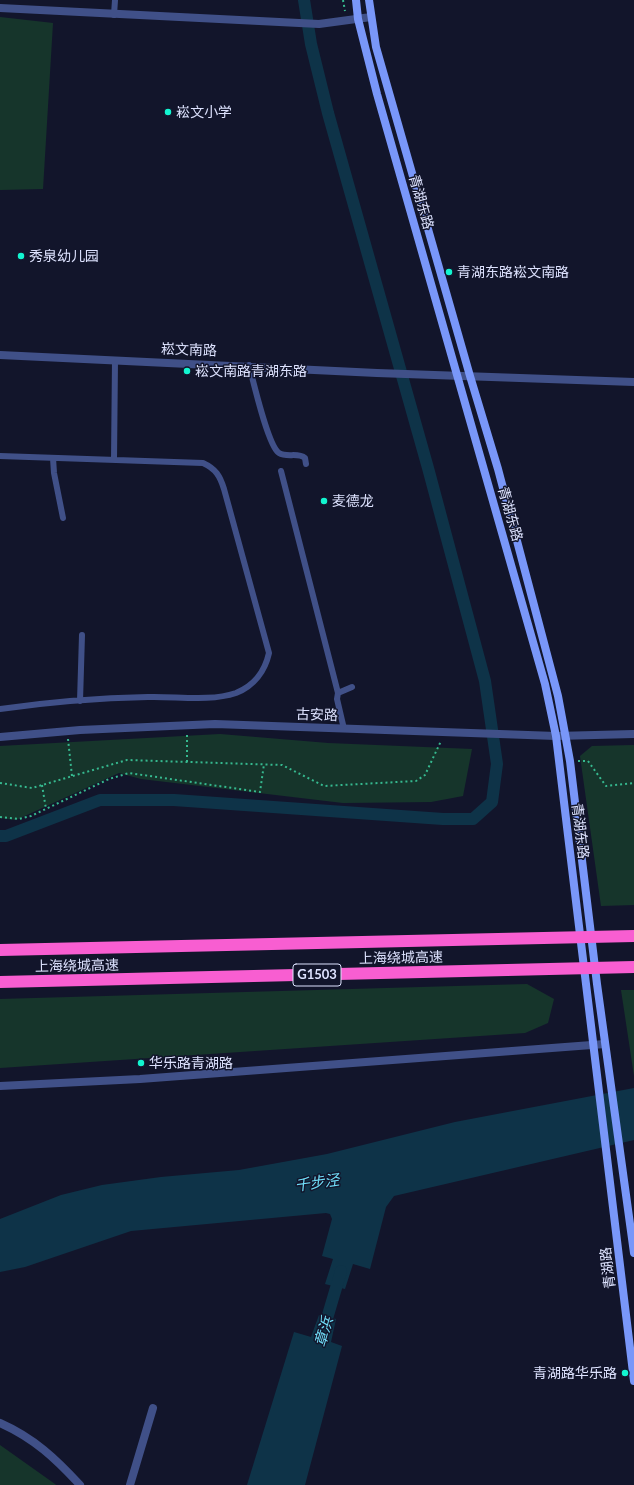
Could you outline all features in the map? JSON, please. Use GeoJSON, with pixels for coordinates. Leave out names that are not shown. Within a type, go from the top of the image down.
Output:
{"type":"FeatureCollection","features":[{"type":"Feature","properties":{"kind":"highway","name":"上海绕城高速"},"geometry":{"type":"LineString","coordinates":[[0,950],[634,936]]}},
{"type":"Feature","properties":{"kind":"highway","name":"上海绕城高速"},"geometry":{"type":"LineString","coordinates":[[0,982],[634,968]]}},
{"type":"Feature","properties":{"kind":"main road","name":"青湖东路"},"geometry":{"type":"LineString","coordinates":[[356,0],[358,18],[377,94],[545,684],[556,736],[598,1082]]}},
{"type":"Feature","properties":{"kind":"main road","name":"青湖东路"},"geometry":{"type":"LineString","coordinates":[[369,0],[376,47],[498,469],[558,696],[570,761],[605,1044]]}},
{"type":"Feature","properties":{"kind":"main road","name":"青湖路"},"geometry":{"type":"LineString","coordinates":[[605,1044],[634,1253]]}},
{"type":"Feature","properties":{"kind":"main road","name":"青湖路"},"geometry":{"type":"LineString","coordinates":[[598,1082],[634,1381]]}},
{"type":"Feature","properties":{"kind":"street"},"geometry":{"type":"LineString","coordinates":[[0,8],[114,15],[319,24],[371,17]]}},
{"type":"Feature","properties":{"kind":"street","name":"崧文南路"},"geometry":{"type":"LineString","coordinates":[[0,355],[377,373],[634,382]]}},
{"type":"Feature","properties":{"kind":"street","name":"古安路"},"geometry":{"type":"LineString","coordinates":[[0,737],[66,731],[186,724],[556,736],[634,734]]}},
{"type":"Feature","properties":{"kind":"street"},"geometry":{"type":"LineString","coordinates":[[0,1086],[140,1078],[605,1044]]}},
{"type":"Feature","properties":{"kind":"street"},"geometry":{"type":"LineString","coordinates":[[130,1485],[153,1408]]}},
{"type":"Feature","properties":{"kind":"street"},"geometry":{"type":"LineString","coordinates":[[0,1423],[18,1431],[52,1455],[80,1485]]}},
{"type":"Feature","properties":{"kind":"lane"},"geometry":{"type":"LineString","coordinates":[[114,15],[115,0]]}},
{"type":"Feature","properties":{"kind":"lane"},"geometry":{"type":"LineString","coordinates":[[114,460],[115,360]]}},
{"type":"Feature","properties":{"kind":"lane"},"geometry":{"type":"LineString","coordinates":[[249,366],[269,436],[275,449],[285,455],[302,456],[305,458],[306,464]]}},
{"type":"Feature","properties":{"kind":"lane"},"geometry":{"type":"LineString","coordinates":[[0,456],[203,463],[211,466],[219,475],[269,653],[267,665],[260,676],[236,693],[201,698],[148,697],[80,701],[0,709]]}},
{"type":"Feature","properties":{"kind":"lane"},"geometry":{"type":"LineString","coordinates":[[54,458],[54,473],[63,518]]}},
{"type":"Feature","properties":{"kind":"lane"},"geometry":{"type":"LineString","coordinates":[[281,471],[338,692],[337,699],[344,729]]}},
{"type":"Feature","properties":{"kind":"lane"},"geometry":{"type":"LineString","coordinates":[[80,701],[82,635]]}},
{"type":"Feature","properties":{"kind":"lane"},"geometry":{"type":"LineString","coordinates":[[338,692],[352,687]]}},
{"type":"Feature","properties":{"kind":"path"},"geometry":{"type":"LineString","coordinates":[[186,724],[187,762]]}},
{"type":"Feature","properties":{"kind":"path"},"geometry":{"type":"LineString","coordinates":[[66,731],[72,776]]}},
{"type":"Feature","properties":{"kind":"path"},"geometry":{"type":"LineString","coordinates":[[0,783],[32,788],[127,760],[282,765],[324,786],[416,780],[425,775],[445,732]]}},
{"type":"Feature","properties":{"kind":"path"},"geometry":{"type":"LineString","coordinates":[[570,761],[588,761],[606,786],[634,784]]}},
{"type":"Feature","properties":{"kind":"path"},"geometry":{"type":"LineString","coordinates":[[0,817],[20,820],[108,779],[129,773],[260,792],[264,764]]}},
{"type":"Feature","properties":{"kind":"path"},"geometry":{"type":"LineString","coordinates":[[42,785],[46,809]]}},
{"type":"Feature","properties":{"kind":"green space"},"geometry":{"type":"Polygon","coordinates":[[[0,17],[53,23],[43,189],[0,190],[0,17]]]}},
{"type":"Feature","properties":{"kind":"green space"},"geometry":{"type":"Polygon","coordinates":[[[220,734],[328,743],[472,749],[463,796],[431,802],[343,803],[141,779],[119,773],[16,820],[0,818],[0,746],[220,734]]]}},
{"type":"Feature","properties":{"kind":"green space"},"geometry":{"type":"Polygon","coordinates":[[[634,745],[634,905],[601,906],[580,756],[592,746],[634,745]]]}},
{"type":"Feature","properties":{"kind":"green space"},"geometry":{"type":"Polygon","coordinates":[[[527,984],[554,999],[548,1023],[525,1033],[0,1068],[0,999],[527,984]]]}},
{"type":"Feature","properties":{"kind":"green space"},"geometry":{"type":"Polygon","coordinates":[[[621,990],[634,990],[634,1076],[621,990]]]}},
{"type":"Feature","properties":{"kind":"green space"},"geometry":{"type":"Polygon","coordinates":[[[0,1445],[55,1484],[56,1485],[0,1485],[0,1445]]]}},
{"type":"Feature","properties":{"kind":"water","name":"千步泾"},"geometry":{"type":"Polygon","coordinates":[[[634,1088],[634,1140],[394,1196],[386,1207],[370,1269],[353,1264],[345,1289],[325,1284],[333,1259],[322,1256],[332,1219],[330,1214],[326,1213],[131,1231],[25,1267],[0,1272],[0,1219],[61,1195],[102,1185],[161,1177],[239,1170],[327,1154],[455,1122],[634,1088]]]}},
{"type":"Feature","properties":{"kind":"water"},"geometry":{"type":"Polygon","coordinates":[[[319,1315],[336,1319],[331,1342],[342,1346],[305,1485],[247,1485],[294,1332],[311,1337],[319,1315]]]}},
{"type":"Feature","properties":{"kind":"waterway"},"geometry":{"type":"LineString","coordinates":[[0,836],[6,836],[100,800],[174,800],[443,819],[473,819],[492,802],[497,764],[485,681],[428,468],[328,113],[311,44],[304,0]]}},
{"type":"Feature","properties":{"kind":"waterway","name":"章浜"},"geometry":{"type":"LineString","coordinates":[[323,1332],[341,1271]]}},
{"type":"Feature","properties":{"kind":"place","name":"崧文小学"},"geometry":{"type":"Point","coordinates":[168,112]}},
{"type":"Feature","properties":{"kind":"place","name":"秀泉幼儿园"},"geometry":{"type":"Point","coordinates":[21,256]}},
{"type":"Feature","properties":{"kind":"place","name":"青湖东路崧文南路"},"geometry":{"type":"Point","coordinates":[449,272]}},
{"type":"Feature","properties":{"kind":"place","name":"崧文南路青湖东路"},"geometry":{"type":"Point","coordinates":[187,371]}},
{"type":"Feature","properties":{"kind":"place","name":"麦德龙"},"geometry":{"type":"Point","coordinates":[324,501]}},
{"type":"Feature","properties":{"kind":"place","name":"华乐路青湖路"},"geometry":{"type":"Point","coordinates":[141,1063]}},
{"type":"Feature","properties":{"kind":"place","name":"青湖路华乐路"},"geometry":{"type":"Point","coordinates":[625,1373]}}]}
